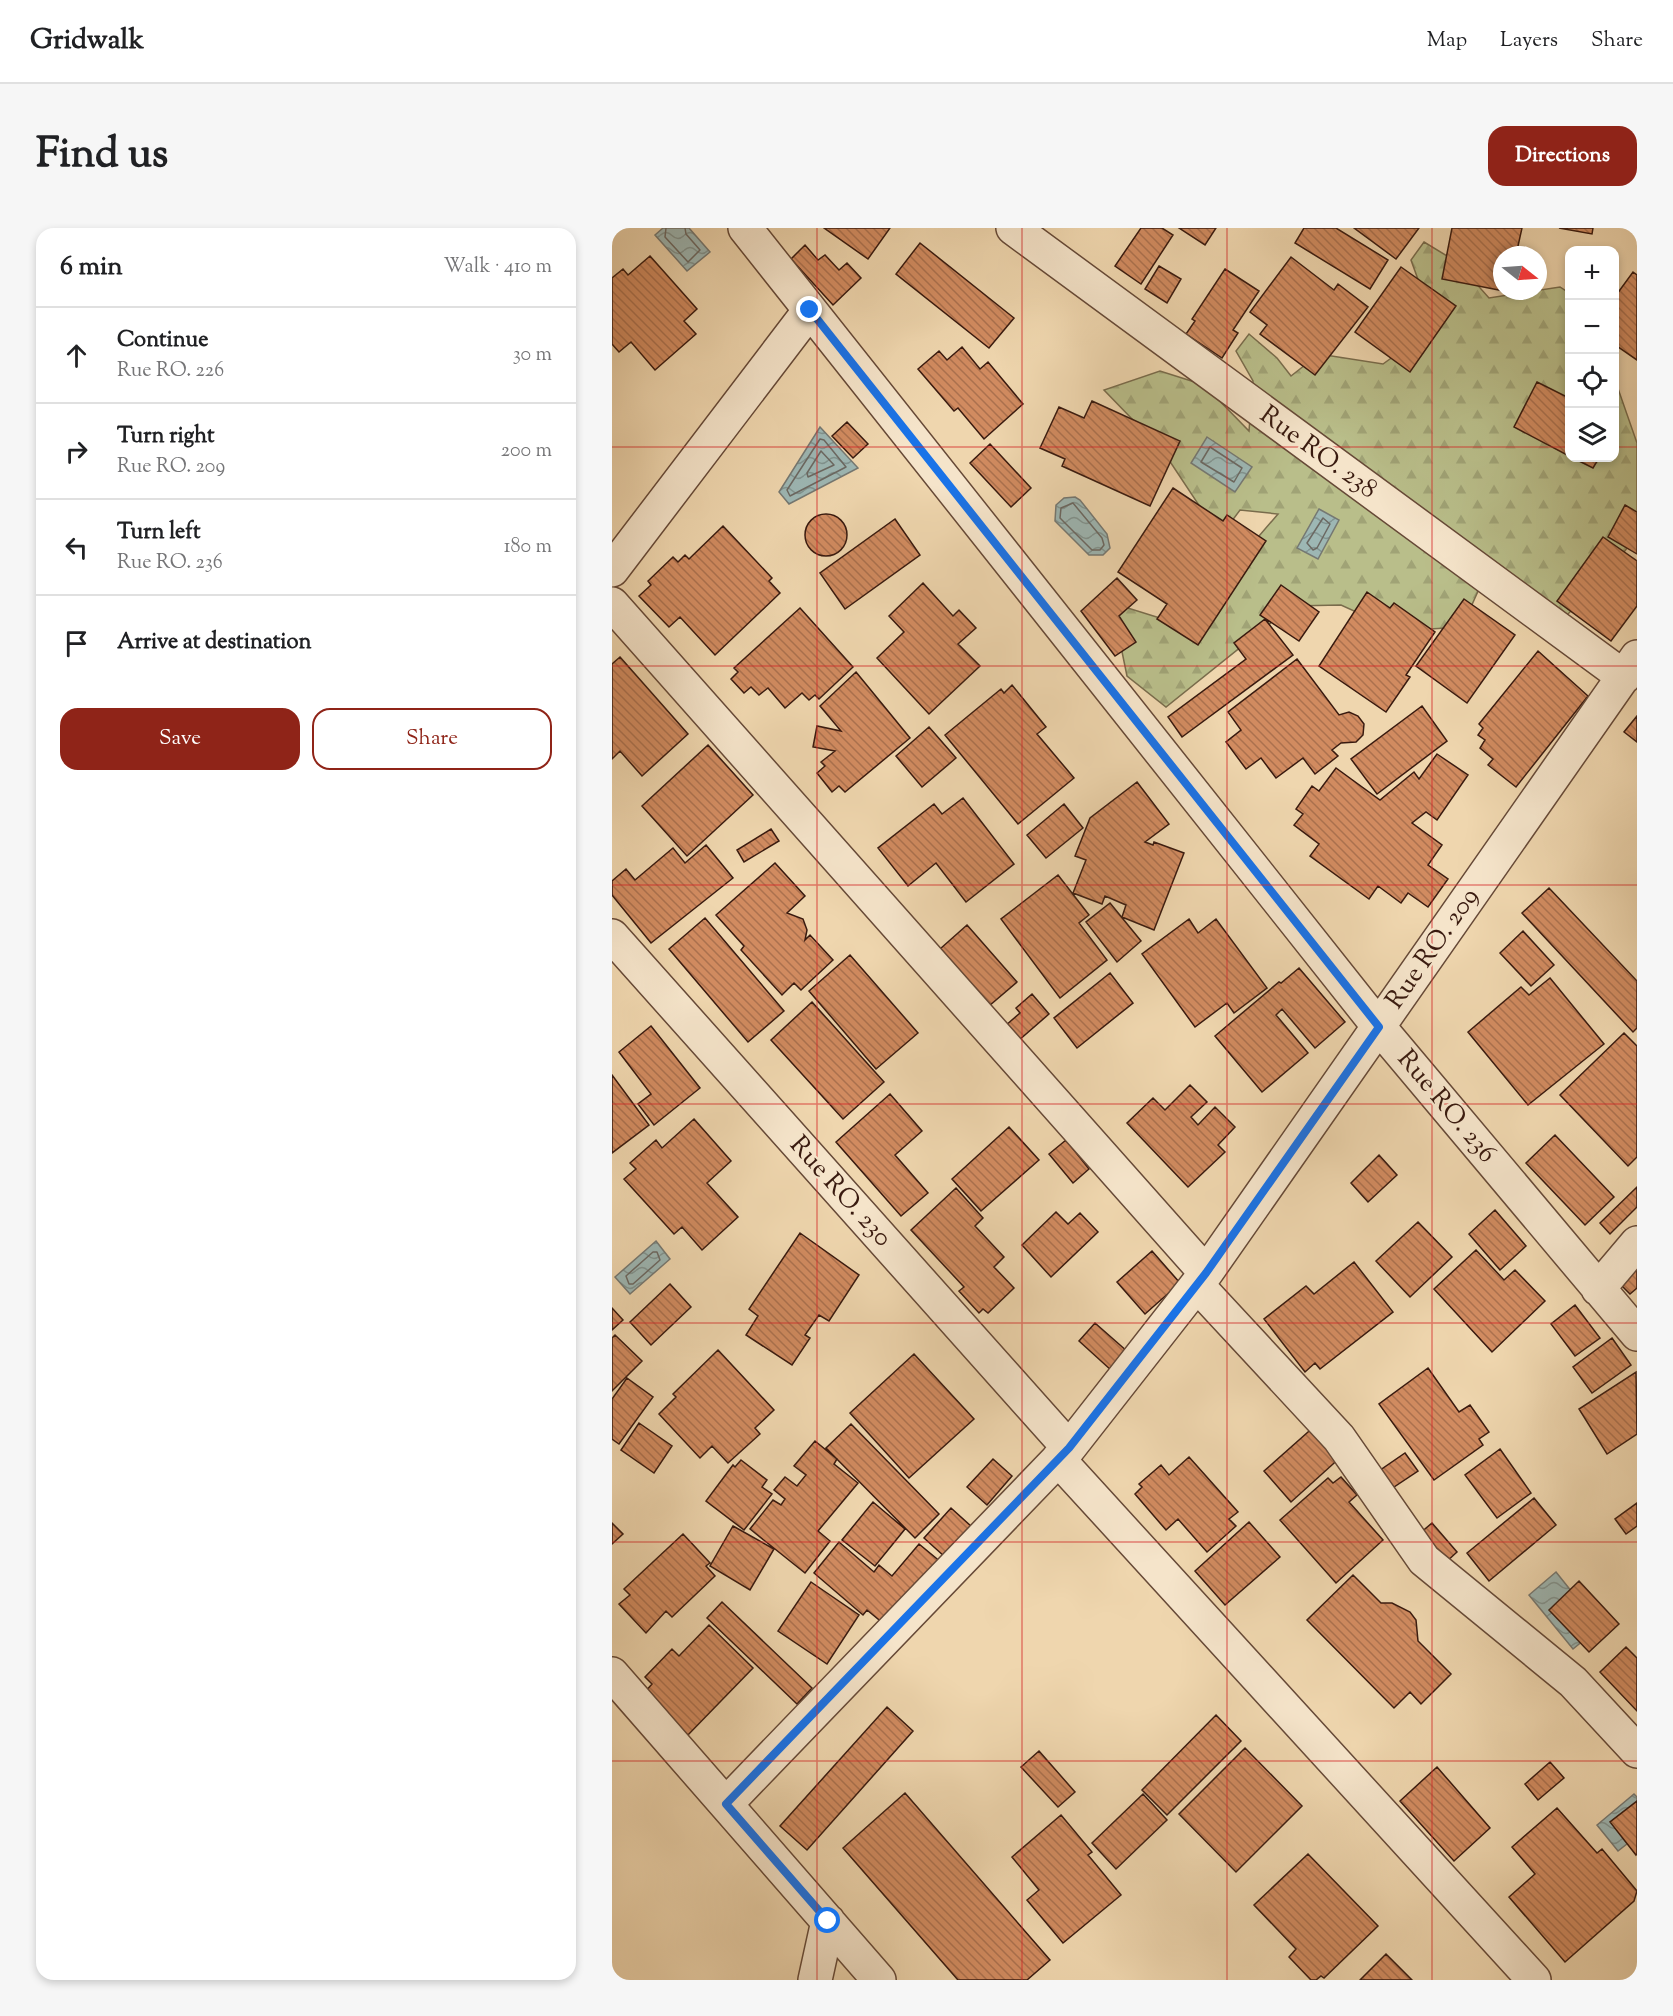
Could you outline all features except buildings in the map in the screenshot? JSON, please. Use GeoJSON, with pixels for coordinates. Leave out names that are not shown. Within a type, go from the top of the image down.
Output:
{"type":"FeatureCollection","features":[{"type":"Feature","properties":{"kind":"street","name":"Rue RO. 236"},"geometry":{"type":"LineString","coordinates":[[745,228],[1379,1027],[1637,1334]]}},
{"type":"Feature","properties":{"kind":"street","name":"Rue RO. 238"},"geometry":{"type":"LineString","coordinates":[[1013,228],[1630,667]]}},
{"type":"Feature","properties":{"kind":"street"},"geometry":{"type":"LineString","coordinates":[[612,570],[810,310]]}},
{"type":"Feature","properties":{"kind":"street"},"geometry":{"type":"LineString","coordinates":[[612,604],[1339,1438],[1424,1560],[1573,1682],[1637,1750]]}},
{"type":"Feature","properties":{"kind":"street","name":"Rue RO. 209"},"geometry":{"type":"LineString","coordinates":[[726,1804],[1063,1454],[1201,1279],[1630,667]]}},
{"type":"Feature","properties":{"kind":"street","name":"Rue RO. 230"},"geometry":{"type":"LineString","coordinates":[[612,936],[1063,1454],[1534,1980]]}},
{"type":"Feature","properties":{"kind":"street"},"geometry":{"type":"LineString","coordinates":[[1598,1289],[1637,1243]]}},
{"type":"Feature","properties":{"kind":"street"},"geometry":{"type":"LineString","coordinates":[[612,1674],[879,1980]]}},
{"type":"Feature","properties":{"kind":"street"},"geometry":{"type":"LineString","coordinates":[[815,1980],[828,1921]]}},
{"type":"Feature","properties":{"kind":"green space"},"geometry":{"type":"Polygon","coordinates":[[[1424,242],[1457,262],[1489,298],[1493,297],[1493,300],[1547,300],[1547,289],[1560,287],[1565,290],[1565,462],[1619,462],[1619,391],[1637,443],[1637,535],[1605,577],[1563,619],[1479,589],[1462,627],[1398,631],[1341,605],[1292,606],[1166,707],[1127,676],[1112,603],[1192,628],[1247,550],[1278,514],[1240,510],[1220,537],[1163,451],[1104,390],[1160,371],[1204,385],[1249,431],[1253,381],[1236,351],[1249,334],[1277,358],[1291,376],[1319,354],[1383,364],[1416,340],[1429,310],[1411,260],[1424,242]]]}},
{"type":"Feature","properties":{"kind":"water"},"geometry":{"type":"Polygon","coordinates":[[[663,228],[689,228],[710,252],[687,271],[655,235],[663,228]]]}},
{"type":"Feature","properties":{"kind":"water"},"geometry":{"type":"Polygon","coordinates":[[[820,427],[858,468],[789,504],[779,492],[820,427]]]}},
{"type":"Feature","properties":{"kind":"water"},"geometry":{"type":"Polygon","coordinates":[[[1207,437],[1252,467],[1235,492],[1191,463],[1207,437]]]}},
{"type":"Feature","properties":{"kind":"water"},"geometry":{"type":"Polygon","coordinates":[[[1075,497],[1080,500],[1107,534],[1110,548],[1103,555],[1089,555],[1055,521],[1056,505],[1064,498],[1075,497]]]}},
{"type":"Feature","properties":{"kind":"water"},"geometry":{"type":"Polygon","coordinates":[[[1319,509],[1339,520],[1318,559],[1297,548],[1319,509]]]}},
{"type":"Feature","properties":{"kind":"water"},"geometry":{"type":"Polygon","coordinates":[[[656,1241],[670,1259],[630,1294],[615,1277],[656,1241]]]}},
{"type":"Feature","properties":{"kind":"water"},"geometry":{"type":"Polygon","coordinates":[[[1556,1572],[1600,1627],[1573,1649],[1529,1595],[1556,1572]]]}},
{"type":"Feature","properties":{"kind":"water"},"geometry":{"type":"Polygon","coordinates":[[[1634,1794],[1637,1797],[1637,1836],[1618,1851],[1597,1825],[1634,1794]]]}},
{"type":"Feature","properties":{"kind":"route"},"geometry":{"type":"LineString","coordinates":[[810,310],[1379,1027],[1206,1273],[1069,1448],[726,1804],[828,1921]]}}]}
